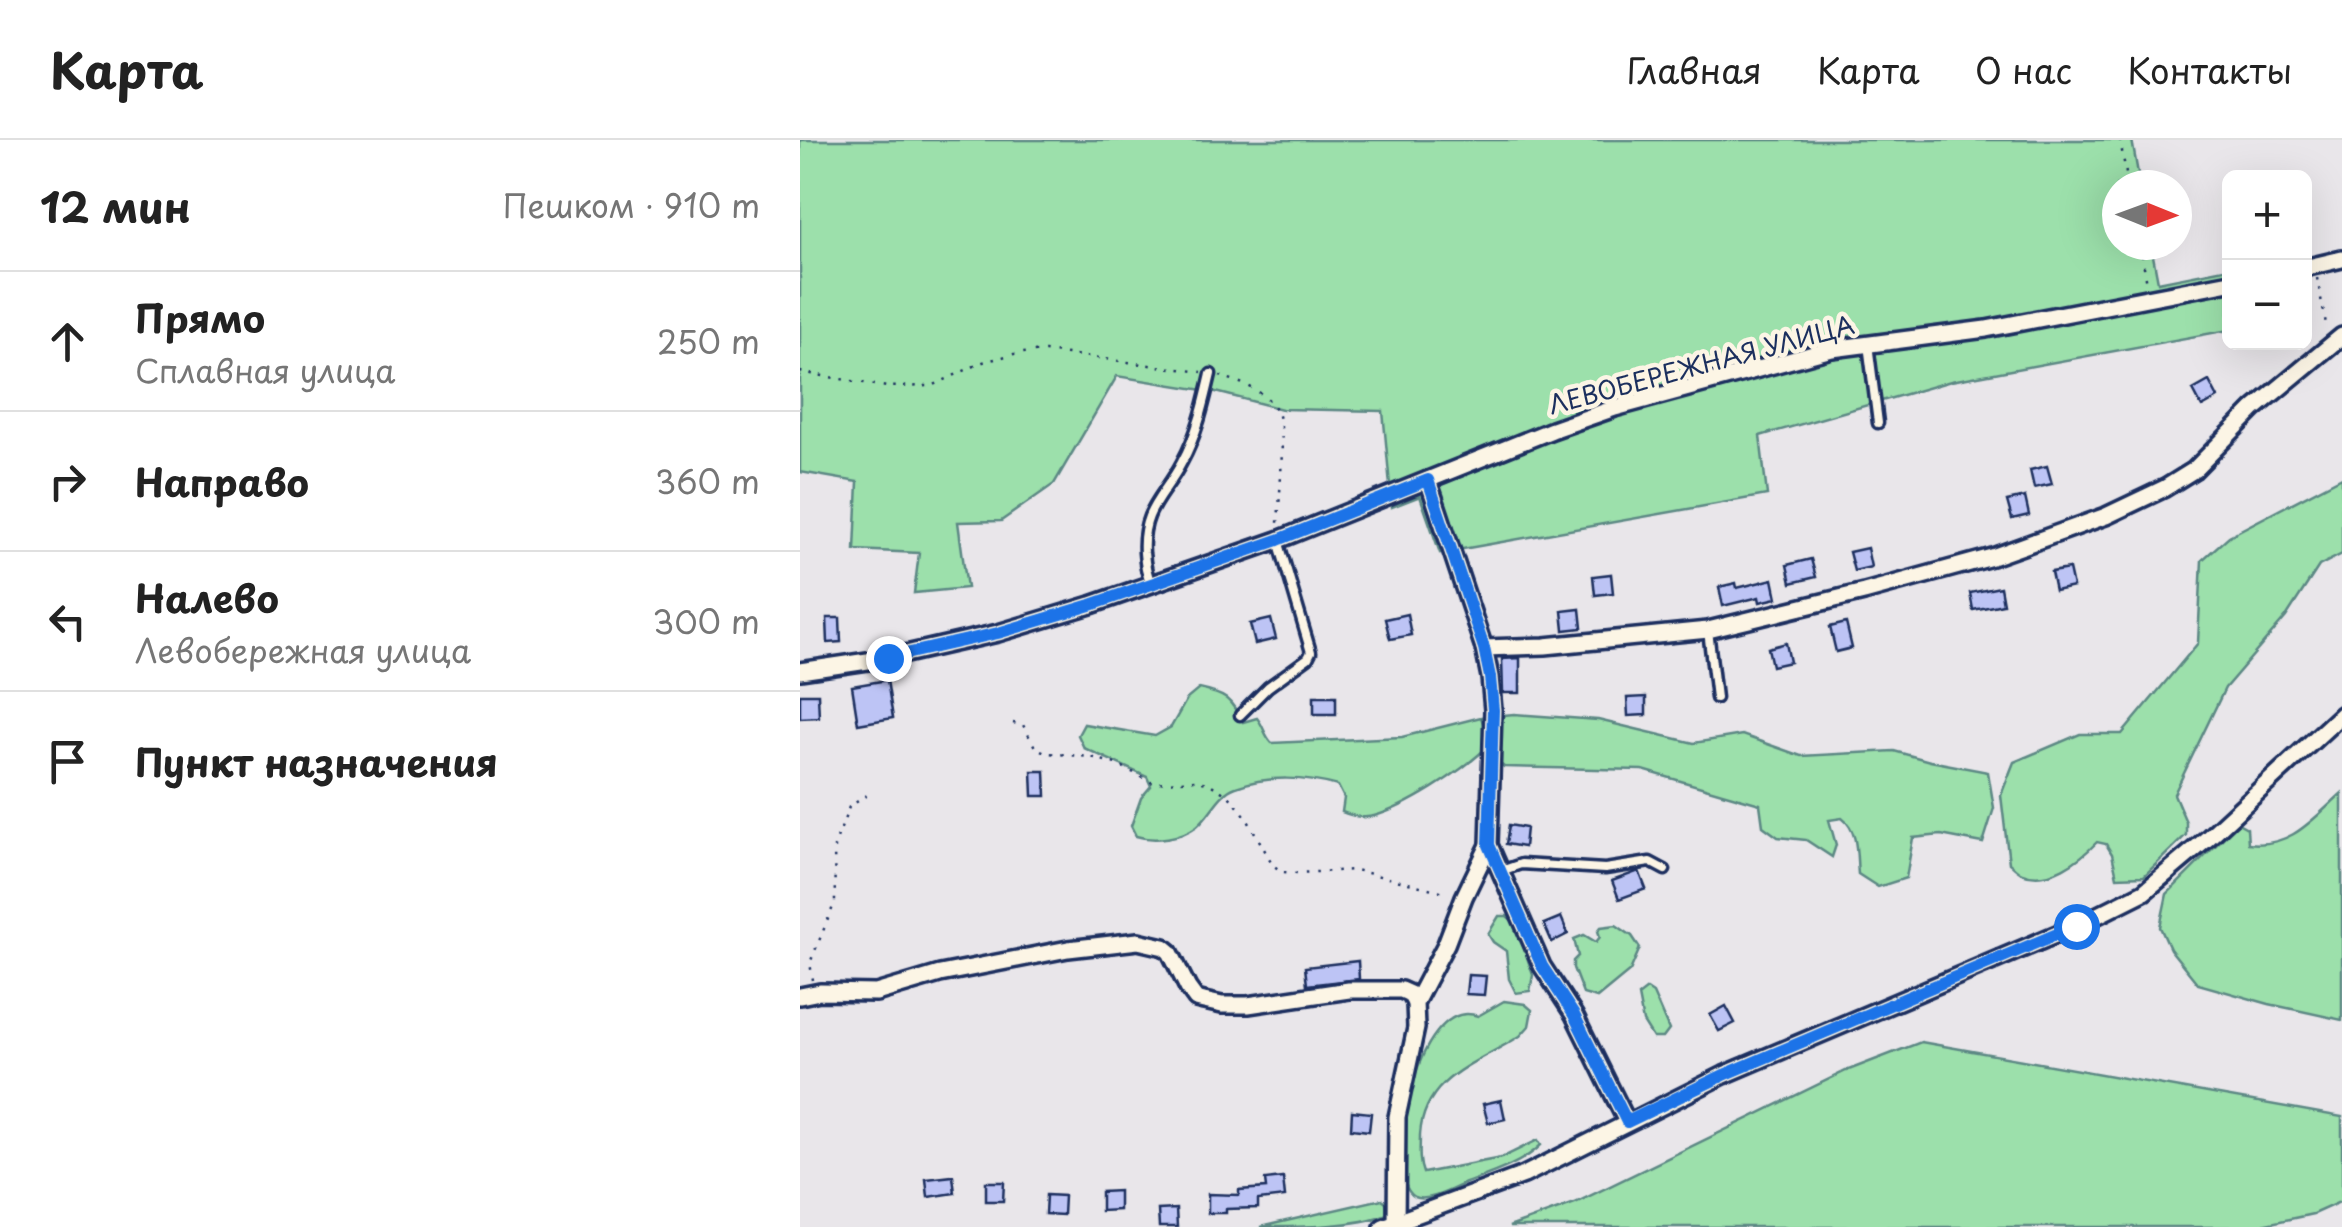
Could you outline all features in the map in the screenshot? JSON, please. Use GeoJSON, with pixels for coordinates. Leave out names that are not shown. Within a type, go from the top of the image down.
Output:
{"type":"FeatureCollection","features":[{"type":"Feature","properties":{"kind":"street"},"geometry":{"type":"LineString","coordinates":[[2312,266],[2342,259]]}},
{"type":"Feature","properties":{"kind":"street","name":"ЛЕВОБЕРЕЖНАЯ УЛИЦА"},"geometry":{"type":"LineString","coordinates":[[800,670],[888,658],[998,633],[1091,605],[1278,540],[1615,408],[1832,348],[1986,329],[2222,284]]}},
{"type":"Feature","properties":{"kind":"street"},"geometry":{"type":"LineString","coordinates":[[1484,648],[1708,630],[1992,557],[2106,516],[2194,470],[2254,409],[2337,340]]}},
{"type":"Feature","properties":{"kind":"street"},"geometry":{"type":"LineString","coordinates":[[1415,1003],[1446,944],[1489,845],[1493,710],[1484,648],[1428,480]]}},
{"type":"Feature","properties":{"kind":"street"},"geometry":{"type":"LineString","coordinates":[[800,996],[820,992],[876,993],[940,974],[1138,941],[1164,946],[1188,988],[1196,999],[1204,1002],[1248,1005],[1349,990],[1401,990],[1410,994],[1415,1003],[1416,1028],[1397,1117],[1390,1225],[1524,1175],[1724,1075],[2076,926],[2144,892],[2342,714]]}},
{"type":"Feature","properties":{"kind":"street"},"geometry":{"type":"LineString","coordinates":[[1489,845],[1542,966],[1574,1015],[1627,1122]]}},
{"type":"Feature","properties":{"kind":"lane"},"geometry":{"type":"LineString","coordinates":[[1868,344],[1878,424]]}},
{"type":"Feature","properties":{"kind":"lane"},"geometry":{"type":"LineString","coordinates":[[1151,583],[1146,572],[1146,522],[1183,462],[1211,374]]}},
{"type":"Feature","properties":{"kind":"lane"},"geometry":{"type":"LineString","coordinates":[[1240,715],[1268,687],[1308,658],[1310,652],[1278,540]]}},
{"type":"Feature","properties":{"kind":"lane"},"geometry":{"type":"LineString","coordinates":[[1708,630],[1716,698]]}},
{"type":"Feature","properties":{"kind":"lane"},"geometry":{"type":"LineString","coordinates":[[1501,871],[1521,864],[1605,869],[1650,862],[1665,870]]}},
{"type":"Feature","properties":{"kind":"path"},"geometry":{"type":"LineString","coordinates":[[2120,140],[2125,170]]}},
{"type":"Feature","properties":{"kind":"path"},"geometry":{"type":"LineString","coordinates":[[2143,260],[2150,298]]}},
{"type":"Feature","properties":{"kind":"path"},"geometry":{"type":"LineString","coordinates":[[2312,272],[2337,340]]}},
{"type":"Feature","properties":{"kind":"path"},"geometry":{"type":"LineString","coordinates":[[800,372],[887,387],[932,386],[982,362],[1046,351],[1211,374],[1239,382],[1263,396],[1278,412],[1282,434],[1278,540]]}},
{"type":"Feature","properties":{"kind":"path"},"geometry":{"type":"LineString","coordinates":[[1014,722],[1022,726],[1035,747],[1048,753],[1092,757],[1119,765],[1153,783],[1195,780],[1210,784],[1229,796],[1245,815],[1273,865],[1282,872],[1354,870],[1464,898]]}},
{"type":"Feature","properties":{"kind":"path"},"geometry":{"type":"LineString","coordinates":[[820,992],[812,980],[810,963],[835,902],[834,847],[849,807],[867,795]]}},
{"type":"Feature","properties":{"kind":"green space"},"geometry":{"type":"Polygon","coordinates":[[[800,140],[2132,140],[2137,170],[2102,170],[2102,260],[2154,260],[2158,282],[2222,269],[2222,331],[1951,381],[1760,436],[1767,495],[1440,553],[1420,496],[1392,507],[1383,411],[1282,409],[1216,392],[1117,376],[1054,484],[1001,521],[958,522],[967,588],[914,593],[919,553],[855,550],[858,482],[800,472],[800,140]]]}},
{"type":"Feature","properties":{"kind":"green space"},"geometry":{"type":"Polygon","coordinates":[[[2342,477],[2342,554],[2319,566],[2286,617],[2225,688],[2174,794],[2186,822],[2186,835],[2144,876],[2117,877],[2112,854],[2106,844],[2097,842],[2073,863],[2053,873],[2032,876],[2017,870],[2009,863],[2001,795],[2014,762],[2080,734],[2122,734],[2198,643],[2202,560],[2229,536],[2342,477]]]}},
{"type":"Feature","properties":{"kind":"green space"},"geometry":{"type":"Polygon","coordinates":[[[1199,689],[1226,699],[1243,722],[1257,718],[1272,743],[1402,737],[1481,717],[1485,749],[1432,788],[1374,816],[1342,812],[1344,798],[1338,786],[1273,779],[1230,790],[1197,826],[1176,836],[1136,836],[1131,826],[1141,798],[1151,786],[1147,777],[1084,748],[1078,735],[1084,724],[1155,736],[1171,727],[1187,699],[1199,689]]]}},
{"type":"Feature","properties":{"kind":"green space"},"geometry":{"type":"Polygon","coordinates":[[[1504,715],[1598,720],[1694,743],[1742,735],[1801,756],[1894,751],[1988,772],[1994,808],[1983,843],[1941,835],[1913,838],[1906,878],[1878,887],[1858,874],[1854,836],[1842,818],[1829,820],[1836,845],[1832,857],[1806,840],[1778,837],[1763,826],[1760,804],[1643,770],[1504,767],[1499,763],[1500,724],[1504,715]]]}},
{"type":"Feature","properties":{"kind":"green space"},"geometry":{"type":"Polygon","coordinates":[[[2342,793],[2342,1020],[2198,984],[2170,949],[2160,927],[2167,894],[2238,823],[2247,828],[2248,843],[2276,841],[2311,822],[2342,793]]]}},
{"type":"Feature","properties":{"kind":"green space"},"geometry":{"type":"Polygon","coordinates":[[[1499,916],[1507,916],[1516,924],[1533,975],[1530,991],[1516,993],[1509,979],[1506,951],[1488,934],[1499,916]]]}},
{"type":"Feature","properties":{"kind":"green space"},"geometry":{"type":"Polygon","coordinates":[[[1616,925],[1632,936],[1640,948],[1630,971],[1597,998],[1583,994],[1573,968],[1578,956],[1574,939],[1584,935],[1596,942],[1601,927],[1616,925]]]}},
{"type":"Feature","properties":{"kind":"green space"},"geometry":{"type":"Polygon","coordinates":[[[1647,989],[1653,993],[1669,1030],[1663,1038],[1653,1038],[1643,1022],[1638,996],[1647,989]]]}},
{"type":"Feature","properties":{"kind":"green space"},"geometry":{"type":"Polygon","coordinates":[[[1504,1001],[1525,1004],[1532,1010],[1529,1026],[1520,1036],[1456,1074],[1431,1098],[1420,1135],[1421,1168],[1423,1173],[1501,1158],[1538,1140],[1541,1145],[1525,1158],[1495,1172],[1434,1197],[1415,1197],[1405,1183],[1403,1126],[1421,1059],[1437,1032],[1456,1016],[1478,1016],[1504,1001]]]}},
{"type":"Feature","properties":{"kind":"green space"},"geometry":{"type":"Polygon","coordinates":[[[1921,1042],[2342,1117],[2342,1201],[2313,1214],[2252,1227],[1509,1227],[1575,1203],[1846,1071],[1921,1042]]]}},
{"type":"Feature","properties":{"kind":"green space"},"geometry":{"type":"Polygon","coordinates":[[[1382,1199],[1387,1214],[1360,1222],[1260,1227],[1382,1199]]]}},
{"type":"Feature","properties":{"kind":"building"},"geometry":{"type":"Polygon","coordinates":[[[2209,381],[2218,398],[2202,407],[2193,390],[2209,381]]]}},
{"type":"Feature","properties":{"kind":"building"},"geometry":{"type":"Polygon","coordinates":[[[2047,466],[2052,484],[2034,488],[2030,470],[2047,466]]]}},
{"type":"Feature","properties":{"kind":"building"},"geometry":{"type":"Polygon","coordinates":[[[2025,497],[2029,515],[2012,519],[2007,501],[2025,497]]]}},
{"type":"Feature","properties":{"kind":"building"},"geometry":{"type":"Polygon","coordinates":[[[1867,548],[1871,567],[1854,571],[1849,552],[1867,548]]]}},
{"type":"Feature","properties":{"kind":"building"},"geometry":{"type":"Polygon","coordinates":[[[1811,559],[1816,577],[1791,583],[1787,565],[1811,559]]]}},
{"type":"Feature","properties":{"kind":"building"},"geometry":{"type":"Polygon","coordinates":[[[2069,569],[2073,587],[2055,591],[2051,572],[2069,569]]]}},
{"type":"Feature","properties":{"kind":"building"},"geometry":{"type":"Polygon","coordinates":[[[1611,574],[1613,593],[1595,595],[1593,576],[1611,574]]]}},
{"type":"Feature","properties":{"kind":"building"},"geometry":{"type":"Polygon","coordinates":[[[1773,579],[1777,598],[1760,602],[1759,597],[1723,606],[1719,587],[1736,583],[1737,588],[1773,579]]]}},
{"type":"Feature","properties":{"kind":"building"},"geometry":{"type":"Polygon","coordinates":[[[2000,587],[2003,604],[1973,610],[1970,593],[2000,587]]]}},
{"type":"Feature","properties":{"kind":"building"},"geometry":{"type":"Polygon","coordinates":[[[1580,609],[1582,628],[1564,630],[1562,611],[1580,609]]]}},
{"type":"Feature","properties":{"kind":"building"},"geometry":{"type":"Polygon","coordinates":[[[1407,614],[1411,635],[1390,639],[1385,619],[1407,614]]]}},
{"type":"Feature","properties":{"kind":"building"},"geometry":{"type":"Polygon","coordinates":[[[827,618],[840,618],[841,642],[828,643],[827,618]]]}},
{"type":"Feature","properties":{"kind":"building"},"geometry":{"type":"Polygon","coordinates":[[[1271,619],[1276,639],[1255,644],[1250,624],[1271,619]]]}},
{"type":"Feature","properties":{"kind":"building"},"geometry":{"type":"Polygon","coordinates":[[[1846,623],[1852,648],[1836,652],[1830,627],[1846,623]]]}},
{"type":"Feature","properties":{"kind":"building"},"geometry":{"type":"Polygon","coordinates":[[[1786,643],[1790,662],[1772,666],[1768,648],[1786,643]]]}},
{"type":"Feature","properties":{"kind":"building"},"geometry":{"type":"Polygon","coordinates":[[[1520,658],[1520,693],[1503,693],[1502,659],[1520,658]]]}},
{"type":"Feature","properties":{"kind":"building"},"geometry":{"type":"Polygon","coordinates":[[[887,680],[893,718],[858,724],[852,686],[887,680]]]}},
{"type":"Feature","properties":{"kind":"building"},"geometry":{"type":"Polygon","coordinates":[[[800,694],[818,694],[819,717],[800,718],[800,694]]]}},
{"type":"Feature","properties":{"kind":"building"},"geometry":{"type":"Polygon","coordinates":[[[1314,696],[1336,696],[1336,714],[1314,714],[1314,696]]]}},
{"type":"Feature","properties":{"kind":"building"},"geometry":{"type":"Polygon","coordinates":[[[1646,697],[1646,715],[1628,716],[1627,698],[1646,697]]]}},
{"type":"Feature","properties":{"kind":"building"},"geometry":{"type":"Polygon","coordinates":[[[1032,771],[1045,771],[1046,796],[1033,796],[1032,771]]]}},
{"type":"Feature","properties":{"kind":"building"},"geometry":{"type":"Polygon","coordinates":[[[1509,825],[1526,828],[1524,847],[1506,844],[1509,825]]]}},
{"type":"Feature","properties":{"kind":"building"},"geometry":{"type":"Polygon","coordinates":[[[1639,871],[1646,889],[1619,899],[1612,881],[1639,871]]]}},
{"type":"Feature","properties":{"kind":"building"},"geometry":{"type":"Polygon","coordinates":[[[1561,917],[1568,934],[1552,942],[1544,924],[1561,917]]]}},
{"type":"Feature","properties":{"kind":"building"},"geometry":{"type":"Polygon","coordinates":[[[1358,961],[1359,979],[1307,985],[1305,967],[1358,961]]]}},
{"type":"Feature","properties":{"kind":"building"},"geometry":{"type":"Polygon","coordinates":[[[1468,975],[1486,976],[1484,995],[1466,994],[1468,975]]]}},
{"type":"Feature","properties":{"kind":"building"},"geometry":{"type":"Polygon","coordinates":[[[1726,1006],[1735,1023],[1719,1031],[1710,1015],[1726,1006]]]}},
{"type":"Feature","properties":{"kind":"building"},"geometry":{"type":"Polygon","coordinates":[[[1501,1100],[1505,1119],[1488,1123],[1483,1104],[1501,1100]]]}},
{"type":"Feature","properties":{"kind":"building"},"geometry":{"type":"Polygon","coordinates":[[[1352,1111],[1371,1113],[1369,1131],[1351,1129],[1352,1111]]]}},
{"type":"Feature","properties":{"kind":"building"},"geometry":{"type":"Polygon","coordinates":[[[953,1176],[955,1193],[928,1197],[926,1179],[953,1176]]]}},
{"type":"Feature","properties":{"kind":"building"},"geometry":{"type":"Polygon","coordinates":[[[1283,1178],[1285,1197],[1258,1200],[1258,1208],[1208,1213],[1208,1194],[1239,1195],[1239,1190],[1266,1188],[1265,1180],[1283,1178]]]}},
{"type":"Feature","properties":{"kind":"building"},"geometry":{"type":"Polygon","coordinates":[[[986,1182],[1004,1182],[1003,1201],[986,1201],[986,1182]]]}},
{"type":"Feature","properties":{"kind":"building"},"geometry":{"type":"Polygon","coordinates":[[[1119,1191],[1119,1210],[1101,1211],[1101,1192],[1119,1191]]]}},
{"type":"Feature","properties":{"kind":"building"},"geometry":{"type":"Polygon","coordinates":[[[1046,1195],[1064,1196],[1063,1215],[1045,1214],[1046,1195]]]}},
{"type":"Feature","properties":{"kind":"building"},"geometry":{"type":"Polygon","coordinates":[[[1176,1209],[1177,1227],[1159,1227],[1158,1210],[1176,1209]]]}},
{"type":"Feature","properties":{"kind":"route"},"geometry":{"type":"LineString","coordinates":[[888,658],[998,633],[1091,605],[1242,554],[1428,480],[1490,677],[1493,710],[1489,845],[1542,966],[1574,1015],[1627,1122],[1724,1075],[2076,926]]}}]}
